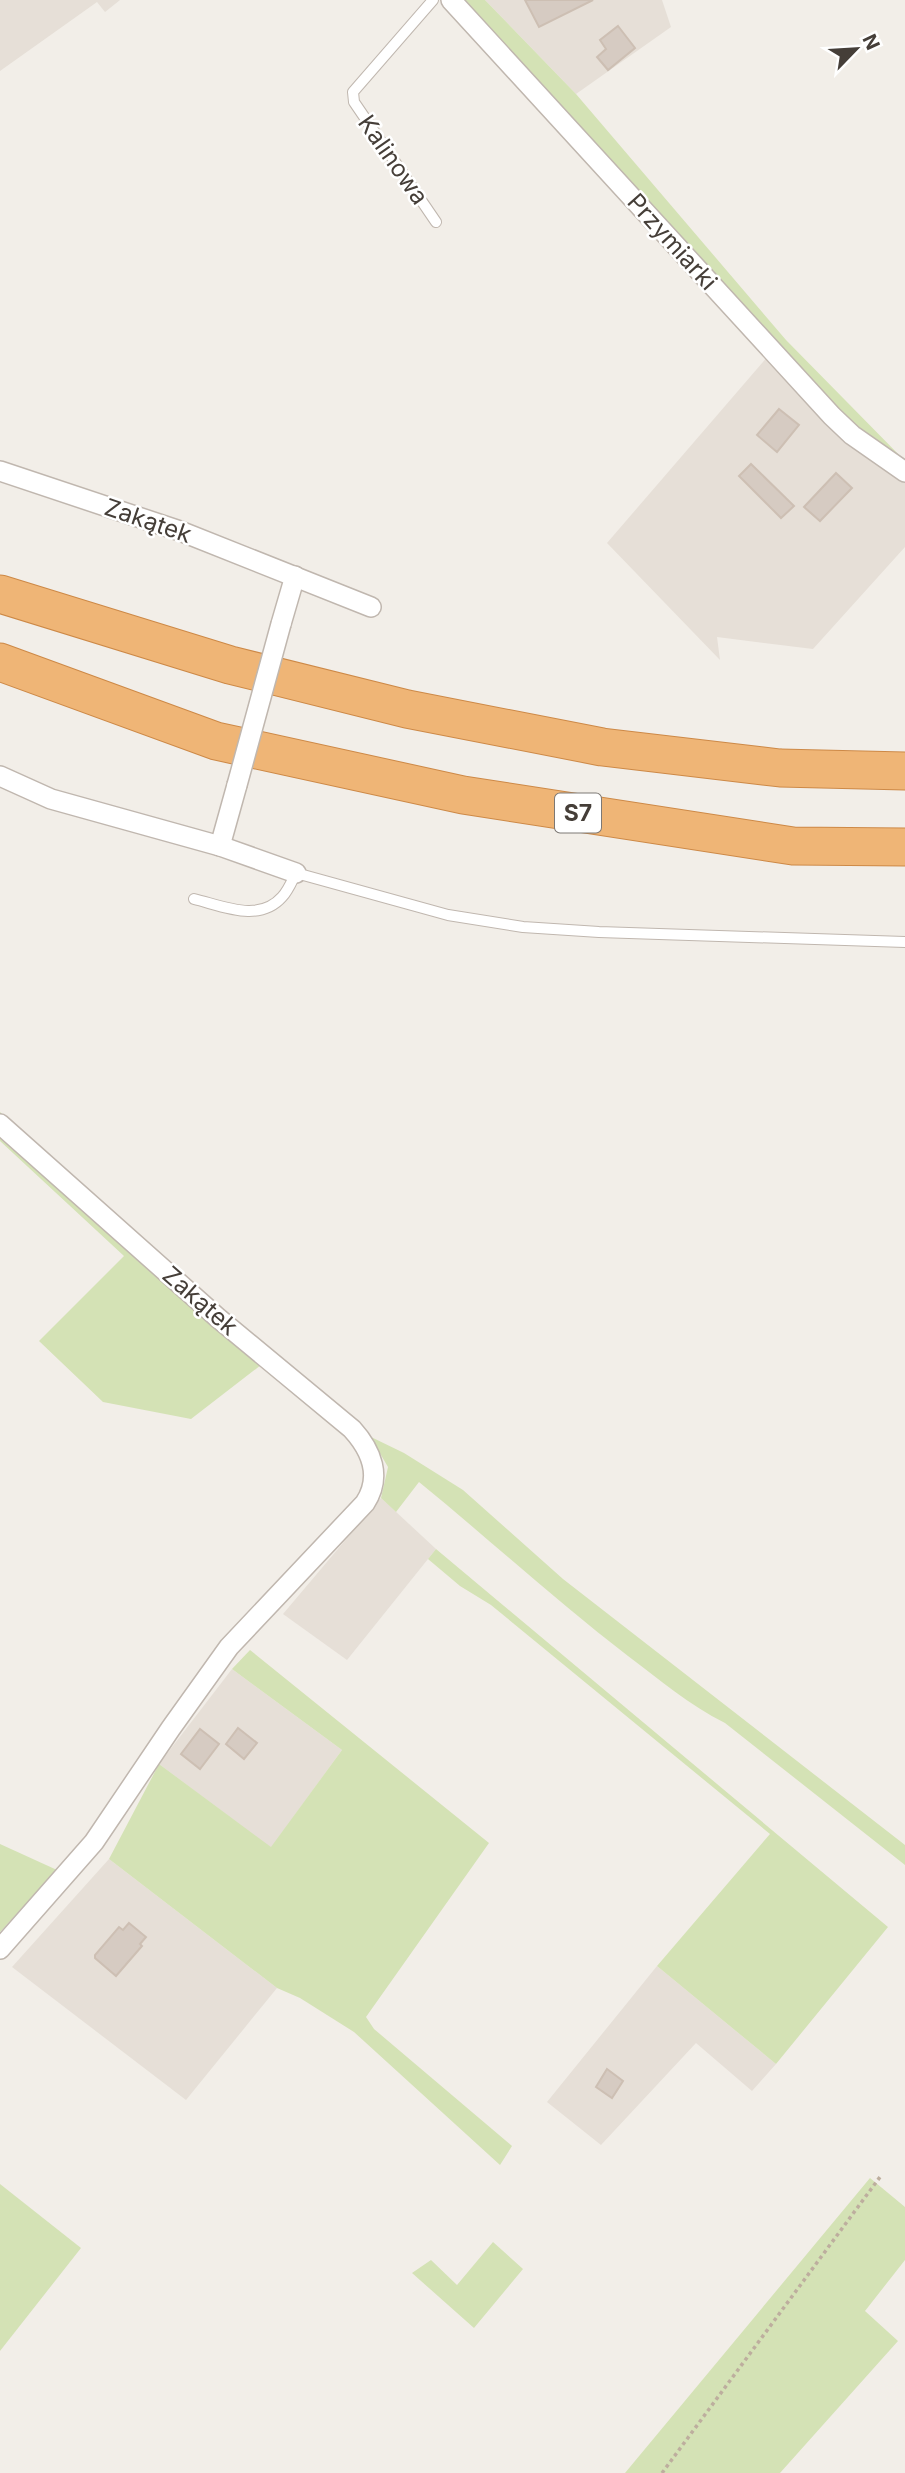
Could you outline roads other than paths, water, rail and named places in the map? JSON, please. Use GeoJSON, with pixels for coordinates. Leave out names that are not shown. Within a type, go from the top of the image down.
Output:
{"type":"FeatureCollection","features":[{"type":"Feature","properties":{"kind":"highway"},"geometry":{"type":"LineString","coordinates":[[0,594],[230,665],[407,709],[576,742],[780,768],[905,771]]}},
{"type":"Feature","properties":{"kind":"highway","name":"S7"},"geometry":{"type":"LineString","coordinates":[[0,662],[216,741],[463,795],[793,846],[905,847]]}},
{"type":"Feature","properties":{"kind":"street","name":"Przymiarki"},"geometry":{"type":"LineString","coordinates":[[451,0],[832,416],[852,435],[905,472]]}},
{"type":"Feature","properties":{"kind":"street","name":"Zakątek"},"geometry":{"type":"LineString","coordinates":[[0,471],[180,531],[370,607]]}},
{"type":"Feature","properties":{"kind":"street"},"geometry":{"type":"LineString","coordinates":[[220,846],[295,576]]}},
{"type":"Feature","properties":{"kind":"street"},"geometry":{"type":"LineString","coordinates":[[0,776],[51,799],[220,846],[296,873]]}},
{"type":"Feature","properties":{"kind":"street","name":"Zakątek"},"geometry":{"type":"LineString","coordinates":[[0,1124],[208,1309],[352,1429],[365,1443],[375,1469],[373,1491],[365,1503],[229,1647],[94,1842],[0,1949]]}},
{"type":"Feature","properties":{"kind":"lane","name":"Kalinowa"},"geometry":{"type":"LineString","coordinates":[[433,0],[353,92],[354,102],[436,222]]}},
{"type":"Feature","properties":{"kind":"lane"},"geometry":{"type":"LineString","coordinates":[[194,899],[232,909],[257,912],[267,909],[283,897],[296,873],[448,915],[523,927],[905,942]]}}]}
